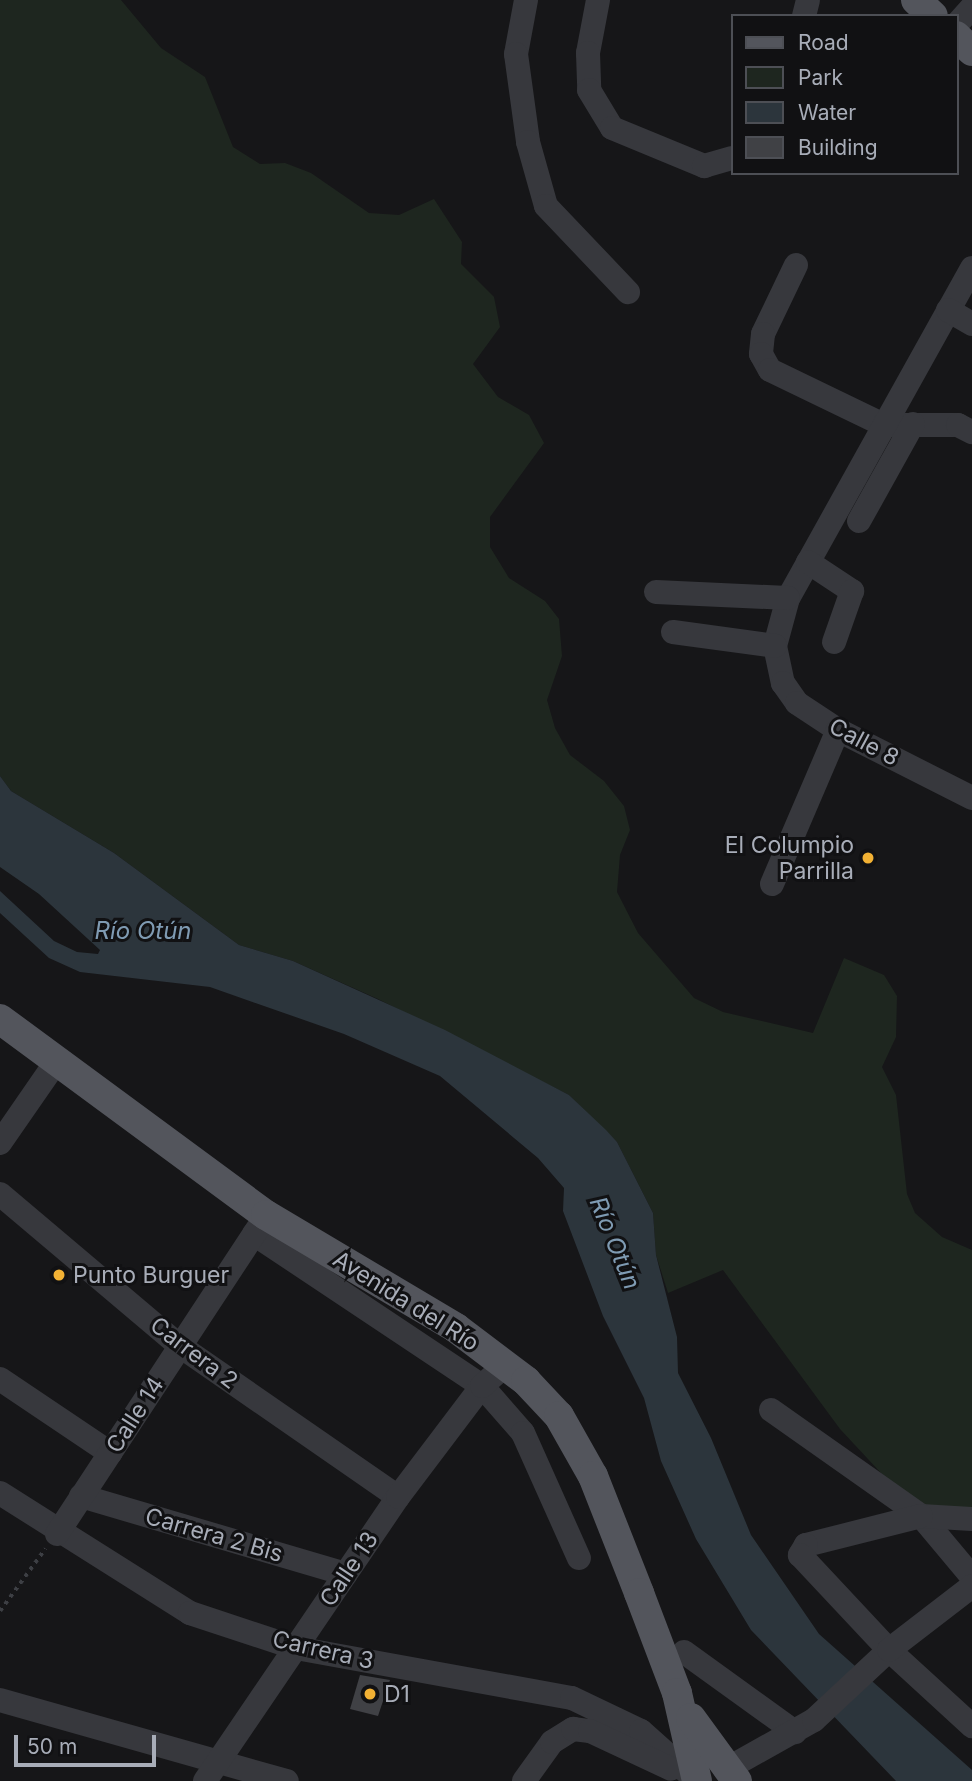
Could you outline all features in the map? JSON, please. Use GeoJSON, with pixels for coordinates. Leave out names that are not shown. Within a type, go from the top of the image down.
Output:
{"type":"FeatureCollection","features":[{"type":"Feature","properties":{"kind":"main road"},"geometry":{"type":"LineString","coordinates":[[916,0],[931,14]]}},
{"type":"Feature","properties":{"kind":"main road"},"geometry":{"type":"LineString","coordinates":[[958,38],[972,51]]}},
{"type":"Feature","properties":{"kind":"main road","name":"Avenida del Río"},"geometry":{"type":"LineString","coordinates":[[0,1019],[260,1225],[456,1328],[505,1365],[559,1416],[583,1455],[677,1693]]}},
{"type":"Feature","properties":{"kind":"main road"},"geometry":{"type":"LineString","coordinates":[[677,1693],[731,1775]]}},
{"type":"Feature","properties":{"kind":"main road"},"geometry":{"type":"LineString","coordinates":[[677,1693],[697,1781]]}},
{"type":"Feature","properties":{"kind":"street"},"geometry":{"type":"LineString","coordinates":[[526,0],[516,54],[528,142],[546,206],[628,292]]}},
{"type":"Feature","properties":{"kind":"street"},"geometry":{"type":"LineString","coordinates":[[598,0],[588,53],[589,90],[612,128],[704,166],[730,159]]}},
{"type":"Feature","properties":{"kind":"street"},"geometry":{"type":"LineString","coordinates":[[958,23],[972,7]]}},
{"type":"Feature","properties":{"kind":"street"},"geometry":{"type":"LineString","coordinates":[[796,265],[763,334],[761,354],[771,370],[884,425],[958,425],[972,432]]}},
{"type":"Feature","properties":{"kind":"street"},"geometry":{"type":"LineString","coordinates":[[673,632],[776,656],[788,598],[948,310],[969,280]]}},
{"type":"Feature","properties":{"kind":"street"},"geometry":{"type":"LineString","coordinates":[[948,310],[972,324]]}},
{"type":"Feature","properties":{"kind":"street"},"geometry":{"type":"LineString","coordinates":[[859,522],[913,424]]}},
{"type":"Feature","properties":{"kind":"street"},"geometry":{"type":"LineString","coordinates":[[808,562],[852,591],[834,642]]}},
{"type":"Feature","properties":{"kind":"street"},"geometry":{"type":"LineString","coordinates":[[656,592],[788,598]]}},
{"type":"Feature","properties":{"kind":"street","name":"Calle 8"},"geometry":{"type":"LineString","coordinates":[[776,656],[797,703],[838,730],[972,798]]}},
{"type":"Feature","properties":{"kind":"street"},"geometry":{"type":"LineString","coordinates":[[772,884],[838,730]]}},
{"type":"Feature","properties":{"kind":"street"},"geometry":{"type":"LineString","coordinates":[[0,1143],[56,1062]]}},
{"type":"Feature","properties":{"kind":"street","name":"Carrera 2"},"geometry":{"type":"LineString","coordinates":[[0,1194],[180,1346],[398,1497]]}},
{"type":"Feature","properties":{"kind":"street"},"geometry":{"type":"LineString","coordinates":[[260,1225],[482,1386],[523,1433],[579,1558]]}},
{"type":"Feature","properties":{"kind":"street","name":"Calle 14"},"geometry":{"type":"LineString","coordinates":[[57,1534],[260,1225]]}},
{"type":"Feature","properties":{"kind":"street","name":"Calle 13"},"geometry":{"type":"LineString","coordinates":[[205,1781],[398,1497],[482,1386],[505,1365]]}},
{"type":"Feature","properties":{"kind":"street"},"geometry":{"type":"LineString","coordinates":[[0,1379],[110,1452]]}},
{"type":"Feature","properties":{"kind":"street"},"geometry":{"type":"LineString","coordinates":[[771,1410],[921,1517],[972,1577]]}},
{"type":"Feature","properties":{"kind":"street","name":"Carrera 3"},"geometry":{"type":"LineString","coordinates":[[0,1493],[57,1534],[190,1613],[296,1648],[572,1698],[641,1731],[697,1781]]}},
{"type":"Feature","properties":{"kind":"street","name":"Carrera 2 Bis"},"geometry":{"type":"LineString","coordinates":[[81,1496],[346,1574]]}},
{"type":"Feature","properties":{"kind":"street"},"geometry":{"type":"LineString","coordinates":[[972,1519],[921,1517],[806,1545],[800,1555],[880,1658],[972,1726]]}},
{"type":"Feature","properties":{"kind":"street"},"geometry":{"type":"LineString","coordinates":[[731,1775],[804,1726],[880,1658],[972,1586]]}},
{"type":"Feature","properties":{"kind":"street"},"geometry":{"type":"LineString","coordinates":[[684,1652],[804,1726]]}},
{"type":"Feature","properties":{"kind":"street"},"geometry":{"type":"LineString","coordinates":[[0,1700],[220,1759],[287,1781]]}},
{"type":"Feature","properties":{"kind":"street"},"geometry":{"type":"LineString","coordinates":[[524,1781],[552,1742],[573,1729],[590,1731],[697,1781]]}},
{"type":"Feature","properties":{"kind":"path"},"geometry":{"type":"LineString","coordinates":[[0,1611],[57,1534]]}},
{"type":"Feature","properties":{"kind":"green space"},"geometry":{"type":"Polygon","coordinates":[[[0,0],[121,0],[161,48],[205,77],[233,147],[260,164],[285,163],[311,173],[369,213],[399,215],[434,199],[462,242],[461,264],[494,297],[500,327],[473,364],[498,397],[529,415],[544,443],[490,517],[490,547],[509,578],[545,601],[559,619],[562,656],[547,700],[555,728],[570,755],[604,781],[624,806],[630,830],[620,855],[617,892],[638,933],[694,998],[723,1012],[813,1033],[844,958],[884,975],[897,996],[896,1037],[882,1067],[896,1095],[907,1194],[915,1213],[942,1237],[972,1250],[972,1519],[921,1516],[840,1429],[723,1270],[668,1293],[656,1255],[653,1213],[617,1142],[569,1095],[378,999],[293,961],[239,945],[114,853],[11,791],[0,776],[0,0]]]}},
{"type":"Feature","properties":{"kind":"water","name":"Río Otún"},"geometry":{"type":"Polygon","coordinates":[[[0,776],[11,791],[114,853],[239,945],[293,961],[445,1030],[569,1095],[606,1130],[617,1142],[653,1213],[656,1255],[677,1337],[678,1373],[711,1438],[751,1535],[819,1634],[972,1770],[972,1781],[896,1781],[751,1630],[696,1539],[661,1461],[644,1398],[603,1316],[563,1211],[564,1188],[538,1158],[440,1076],[344,1034],[210,987],[80,972],[49,958],[0,913],[0,891],[54,941],[77,952],[98,954],[100,950],[39,894],[0,867],[0,776]]]}},
{"type":"Feature","properties":{"kind":"building","name":"D1"},"geometry":{"type":"Polygon","coordinates":[[[360,1675],[390,1680],[378,1716],[350,1709],[360,1675]]]}},
{"type":"Feature","properties":{"kind":"place","name":"El Columpio Parrilla"},"geometry":{"type":"Point","coordinates":[868,858]}},
{"type":"Feature","properties":{"kind":"place","name":"Punto Burguer"},"geometry":{"type":"Point","coordinates":[59,1275]}},
{"type":"Feature","properties":{"kind":"place","name":"D1"},"geometry":{"type":"Point","coordinates":[370,1694]}}]}
